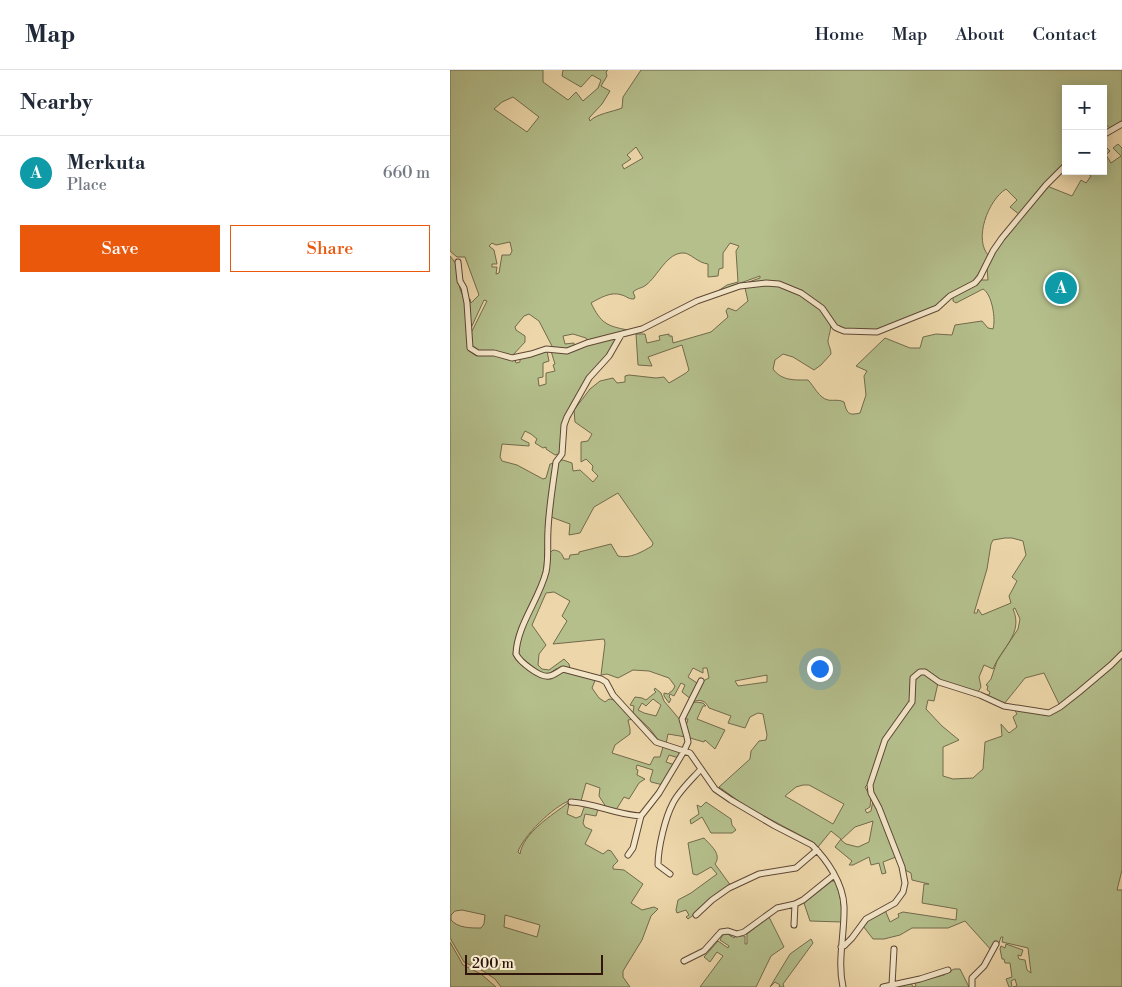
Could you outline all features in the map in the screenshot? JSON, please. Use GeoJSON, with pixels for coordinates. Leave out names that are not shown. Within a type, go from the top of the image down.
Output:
{"type":"FeatureCollection","features":[{"type":"Feature","properties":{"kind":"street"},"geometry":{"type":"LineString","coordinates":[[1107,133],[1122,124]]}},
{"type":"Feature","properties":{"kind":"street"},"geometry":{"type":"LineString","coordinates":[[458,262],[460,281],[464,288],[467,303],[470,348],[473,352],[482,354],[494,353],[512,358],[546,350],[567,351],[587,343],[642,329],[697,301],[740,286],[766,283],[779,284],[801,293],[822,308],[834,327],[844,331],[877,332],[937,308],[950,296],[975,283],[980,278],[993,250],[1002,238],[1062,169]]}},
{"type":"Feature","properties":{"kind":"street"},"geometry":{"type":"LineString","coordinates":[[621,335],[609,356],[589,378],[564,425],[562,454],[556,462],[548,530],[546,570],[542,585],[531,607],[516,648],[518,658],[543,676],[550,676],[563,669],[598,678],[606,682],[613,695],[656,742],[690,753],[715,789],[731,800],[812,845],[817,850],[834,875],[842,893],[844,906],[841,979],[843,987]]}},
{"type":"Feature","properties":{"kind":"street"},"geometry":{"type":"LineString","coordinates":[[841,947],[852,938],[866,919],[895,903],[904,892],[905,883],[902,867],[879,808],[871,793],[870,785],[885,740],[912,702],[913,678],[925,672],[939,682],[980,695],[1004,706],[1049,713],[1079,692],[1122,654]]}},
{"type":"Feature","properties":{"kind":"street"},"geometry":{"type":"LineString","coordinates":[[628,855],[633,848],[641,816],[659,793],[688,742],[682,718],[701,681]]}},
{"type":"Feature","properties":{"kind":"street"},"geometry":{"type":"LineString","coordinates":[[670,874],[658,865],[666,823],[673,802],[701,769]]}},
{"type":"Feature","properties":{"kind":"street"},"geometry":{"type":"LineString","coordinates":[[571,802],[580,802],[626,815],[641,816]]}},
{"type":"Feature","properties":{"kind":"street"},"geometry":{"type":"LineString","coordinates":[[696,915],[729,888],[759,874],[796,868],[817,850]]}},
{"type":"Feature","properties":{"kind":"street"},"geometry":{"type":"LineString","coordinates":[[684,961],[704,951],[721,932],[742,934],[777,908],[803,900],[834,875]]}},
{"type":"Feature","properties":{"kind":"street"},"geometry":{"type":"LineString","coordinates":[[794,925],[795,904]]}},
{"type":"Feature","properties":{"kind":"street"},"geometry":{"type":"LineString","coordinates":[[972,987],[972,978],[984,966],[996,944]]}},
{"type":"Feature","properties":{"kind":"street"},"geometry":{"type":"LineString","coordinates":[[892,984],[894,949]]}},
{"type":"Feature","properties":{"kind":"street"},"geometry":{"type":"LineString","coordinates":[[883,987],[920,979],[948,970]]}},
{"type":"Feature","properties":{"kind":"green space"},"geometry":{"type":"Polygon","coordinates":[[[450,70],[543,70],[543,82],[568,100],[576,92],[583,101],[598,88],[601,80],[592,75],[581,87],[562,76],[563,70],[608,70],[601,86],[610,91],[602,104],[589,118],[590,121],[600,115],[622,108],[623,97],[641,70],[1122,70],[1122,122],[1111,129],[1107,126],[1107,85],[1062,85],[1062,168],[1020,215],[1010,207],[1017,200],[1006,189],[999,194],[988,211],[983,231],[984,249],[989,256],[973,283],[942,300],[937,306],[875,330],[844,329],[834,323],[828,312],[788,285],[746,283],[760,278],[760,276],[718,291],[727,285],[738,282],[736,251],[739,246],[730,243],[723,253],[723,268],[719,269],[718,276],[708,277],[708,264],[686,253],[678,254],[668,260],[646,285],[633,292],[634,299],[614,294],[591,303],[601,319],[609,325],[628,330],[588,342],[586,338],[573,334],[563,336],[565,344],[574,343],[574,347],[569,349],[553,348],[539,321],[529,314],[524,316],[515,327],[516,330],[525,336],[525,342],[512,356],[482,353],[473,349],[471,333],[487,301],[484,300],[471,328],[468,299],[470,299],[471,303],[479,295],[465,257],[457,257],[450,251],[450,70]],[[513,97],[502,102],[494,109],[527,132],[539,117],[513,97]],[[636,147],[627,155],[631,159],[622,165],[624,169],[643,158],[636,147]],[[510,242],[496,245],[492,243],[489,246],[494,250],[497,264],[492,264],[492,267],[497,267],[496,274],[499,273],[502,255],[510,255],[512,251],[510,242]]]}},
{"type":"Feature","properties":{"kind":"green space"},"geometry":{"type":"Polygon","coordinates":[[[1118,144],[1122,148],[1122,651],[1110,664],[1060,706],[1044,673],[1025,678],[1004,704],[983,694],[989,695],[990,692],[987,690],[988,686],[986,685],[991,679],[997,661],[993,669],[984,665],[979,677],[981,687],[978,692],[942,682],[919,671],[912,677],[912,698],[892,728],[865,787],[871,798],[870,807],[865,810],[867,813],[871,811],[873,800],[896,857],[883,862],[886,873],[882,874],[879,863],[871,865],[869,857],[849,865],[852,861],[835,847],[841,839],[831,831],[818,847],[813,842],[747,807],[719,787],[750,759],[751,751],[759,741],[766,740],[767,735],[763,714],[758,713],[750,717],[745,728],[728,723],[731,716],[709,708],[700,700],[692,702],[703,681],[709,678],[707,668],[703,668],[703,673],[693,668],[688,677],[697,683],[691,699],[682,692],[685,685],[681,683],[674,696],[670,694],[669,697],[671,699],[669,703],[664,693],[668,694],[675,686],[669,678],[649,671],[633,670],[618,678],[607,674],[601,675],[604,639],[553,644],[567,621],[562,616],[570,601],[554,592],[546,593],[532,625],[546,645],[539,654],[538,665],[542,669],[549,670],[564,659],[569,664],[570,669],[556,669],[547,675],[519,656],[519,645],[522,635],[550,553],[553,550],[560,552],[564,559],[569,559],[570,555],[611,544],[618,556],[627,557],[652,546],[653,543],[618,493],[594,507],[580,533],[569,535],[570,524],[551,517],[558,461],[563,460],[572,463],[573,471],[580,470],[593,482],[598,476],[592,470],[593,466],[586,459],[581,462],[581,442],[588,441],[592,434],[575,422],[574,410],[590,389],[600,381],[613,378],[617,383],[625,382],[625,376],[629,375],[664,377],[669,383],[689,370],[682,345],[648,357],[652,366],[638,365],[636,334],[645,334],[647,343],[660,340],[659,336],[669,334],[669,336],[672,336],[673,343],[711,332],[728,317],[726,311],[728,308],[736,311],[748,301],[745,288],[769,285],[784,287],[807,299],[827,317],[830,323],[828,342],[831,354],[814,370],[793,357],[783,354],[775,360],[773,369],[784,378],[808,380],[825,399],[844,402],[850,414],[860,413],[866,395],[864,376],[867,371],[856,366],[885,338],[910,348],[920,348],[923,337],[936,334],[952,335],[955,325],[982,321],[988,328],[993,329],[993,307],[989,296],[983,289],[956,303],[953,301],[953,297],[981,280],[988,280],[987,268],[995,251],[1047,186],[1072,196],[1081,180],[1086,183],[1091,176],[1090,175],[1107,175],[1107,157],[1111,163],[1121,156],[1113,148],[1118,144]],[[1012,538],[993,540],[974,613],[977,613],[978,609],[982,615],[1011,603],[1009,596],[1017,581],[1012,577],[1026,555],[1023,541],[1012,538]],[[1015,608],[1013,609],[1016,626],[997,661],[1018,629],[1020,619],[1015,608]],[[767,675],[735,681],[738,686],[767,682],[767,675]],[[809,785],[796,787],[785,796],[833,824],[844,804],[809,785]],[[873,821],[855,827],[841,840],[846,844],[858,847],[869,842],[873,821]]]}},
{"type":"Feature","properties":{"kind":"green space"},"geometry":{"type":"Polygon","coordinates":[[[450,256],[457,265],[460,289],[466,304],[468,350],[475,355],[494,355],[515,360],[516,363],[520,362],[520,358],[547,351],[549,361],[543,363],[543,377],[538,378],[539,386],[546,384],[546,373],[555,371],[551,351],[566,353],[599,341],[617,339],[564,419],[559,454],[555,455],[546,447],[543,448],[535,443],[537,439],[525,431],[521,439],[529,443],[529,446],[502,444],[500,457],[502,461],[517,465],[543,479],[546,478],[550,464],[554,463],[547,519],[544,569],[540,584],[528,608],[513,654],[516,660],[538,676],[551,679],[565,671],[596,678],[592,688],[599,698],[605,702],[609,699],[616,700],[634,719],[628,720],[630,734],[615,745],[612,753],[650,765],[654,757],[660,757],[663,747],[680,752],[679,758],[669,755],[666,762],[675,765],[663,785],[651,782],[653,770],[637,765],[637,775],[645,779],[639,783],[629,799],[624,797],[616,810],[606,807],[599,796],[600,788],[586,783],[581,801],[569,801],[547,815],[526,838],[518,852],[520,854],[522,846],[532,832],[568,803],[567,814],[576,818],[581,816],[585,805],[598,809],[596,816],[585,814],[583,823],[585,827],[592,830],[585,844],[603,854],[608,850],[611,851],[618,861],[613,866],[613,869],[624,870],[643,884],[631,903],[642,910],[654,907],[658,909],[651,916],[642,940],[623,971],[623,977],[630,987],[501,987],[495,979],[464,962],[450,938],[450,256]],[[462,910],[455,911],[451,915],[451,920],[454,923],[469,928],[481,928],[484,924],[485,915],[462,910]],[[505,915],[504,927],[537,937],[540,925],[505,915]]]}},
{"type":"Feature","properties":{"kind":"green space"},"geometry":{"type":"Polygon","coordinates":[[[1122,656],[1122,870],[1117,890],[1122,890],[1122,987],[1013,987],[1017,986],[1015,979],[1011,981],[1012,987],[1009,987],[1006,979],[1012,977],[1010,963],[1005,963],[1004,959],[1002,959],[1001,946],[1005,948],[1006,944],[1023,950],[1021,956],[1018,955],[1019,959],[1025,960],[1027,970],[1031,973],[1028,948],[1002,942],[1003,937],[1001,937],[999,943],[992,951],[965,921],[948,928],[912,928],[900,935],[884,939],[873,939],[863,926],[866,921],[885,910],[890,922],[899,917],[898,914],[903,912],[956,920],[957,909],[922,903],[924,884],[929,884],[912,880],[911,873],[905,870],[874,797],[872,786],[886,740],[914,701],[914,680],[917,675],[924,674],[938,683],[934,701],[928,700],[926,709],[959,740],[943,747],[943,776],[953,779],[973,778],[983,769],[985,742],[1002,736],[1001,724],[1009,733],[1017,727],[1013,717],[1017,714],[1014,709],[1047,715],[1077,695],[1114,665],[1122,656]]]}},
{"type":"Feature","properties":{"kind":"green space"},"geometry":{"type":"Polygon","coordinates":[[[655,688],[661,693],[664,701],[681,721],[686,737],[668,734],[666,744],[659,741],[650,729],[633,713],[634,706],[630,705],[635,697],[646,700],[656,692],[655,688]],[[653,699],[646,706],[642,703],[638,710],[656,716],[661,705],[653,699]]]}},
{"type":"Feature","properties":{"kind":"green space"},"geometry":{"type":"Polygon","coordinates":[[[693,703],[703,703],[706,706],[703,706],[697,719],[725,730],[715,749],[705,740],[704,742],[690,738],[684,723],[687,723],[688,719],[684,719],[693,703]]]}},
{"type":"Feature","properties":{"kind":"green space"},"geometry":{"type":"Polygon","coordinates":[[[706,802],[731,819],[732,825],[736,830],[732,833],[711,833],[702,817],[691,824],[690,820],[699,814],[697,805],[701,807],[706,802]]]}},
{"type":"Feature","properties":{"kind":"green space"},"geometry":{"type":"Polygon","coordinates":[[[704,838],[715,850],[717,860],[715,864],[731,886],[688,919],[686,917],[689,915],[686,910],[677,913],[678,900],[717,874],[711,867],[697,875],[693,874],[688,843],[704,838]]]}},
{"type":"Feature","properties":{"kind":"green space"},"geometry":{"type":"Polygon","coordinates":[[[832,881],[835,881],[840,896],[842,922],[810,921],[804,903],[832,881]]]}},
{"type":"Feature","properties":{"kind":"green space"},"geometry":{"type":"Polygon","coordinates":[[[769,917],[784,947],[771,956],[756,987],[700,987],[723,956],[717,952],[710,962],[704,957],[718,941],[728,948],[729,946],[720,940],[724,933],[730,932],[729,935],[734,938],[736,936],[745,936],[745,944],[747,944],[747,934],[769,917]]]}},
{"type":"Feature","properties":{"kind":"green space"},"geometry":{"type":"Polygon","coordinates":[[[811,939],[813,943],[783,984],[784,987],[779,987],[780,985],[775,982],[770,987],[790,954],[811,939]]]}},
{"type":"Feature","properties":{"kind":"green space"},"geometry":{"type":"Polygon","coordinates":[[[450,942],[463,965],[481,974],[496,987],[450,987],[450,942]]]}},
{"type":"Feature","properties":{"kind":"green space"},"geometry":{"type":"Polygon","coordinates":[[[954,969],[960,969],[969,987],[913,987],[916,986],[915,983],[944,975],[954,969]]]}},
{"type":"Feature","properties":{"kind":"green space"},"geometry":{"type":"Polygon","coordinates":[[[911,983],[913,987],[892,987],[911,983]]]}},
{"type":"Feature","properties":{"kind":"place","name":"Merkuta"},"geometry":{"type":"Point","coordinates":[1061,288]}}]}
